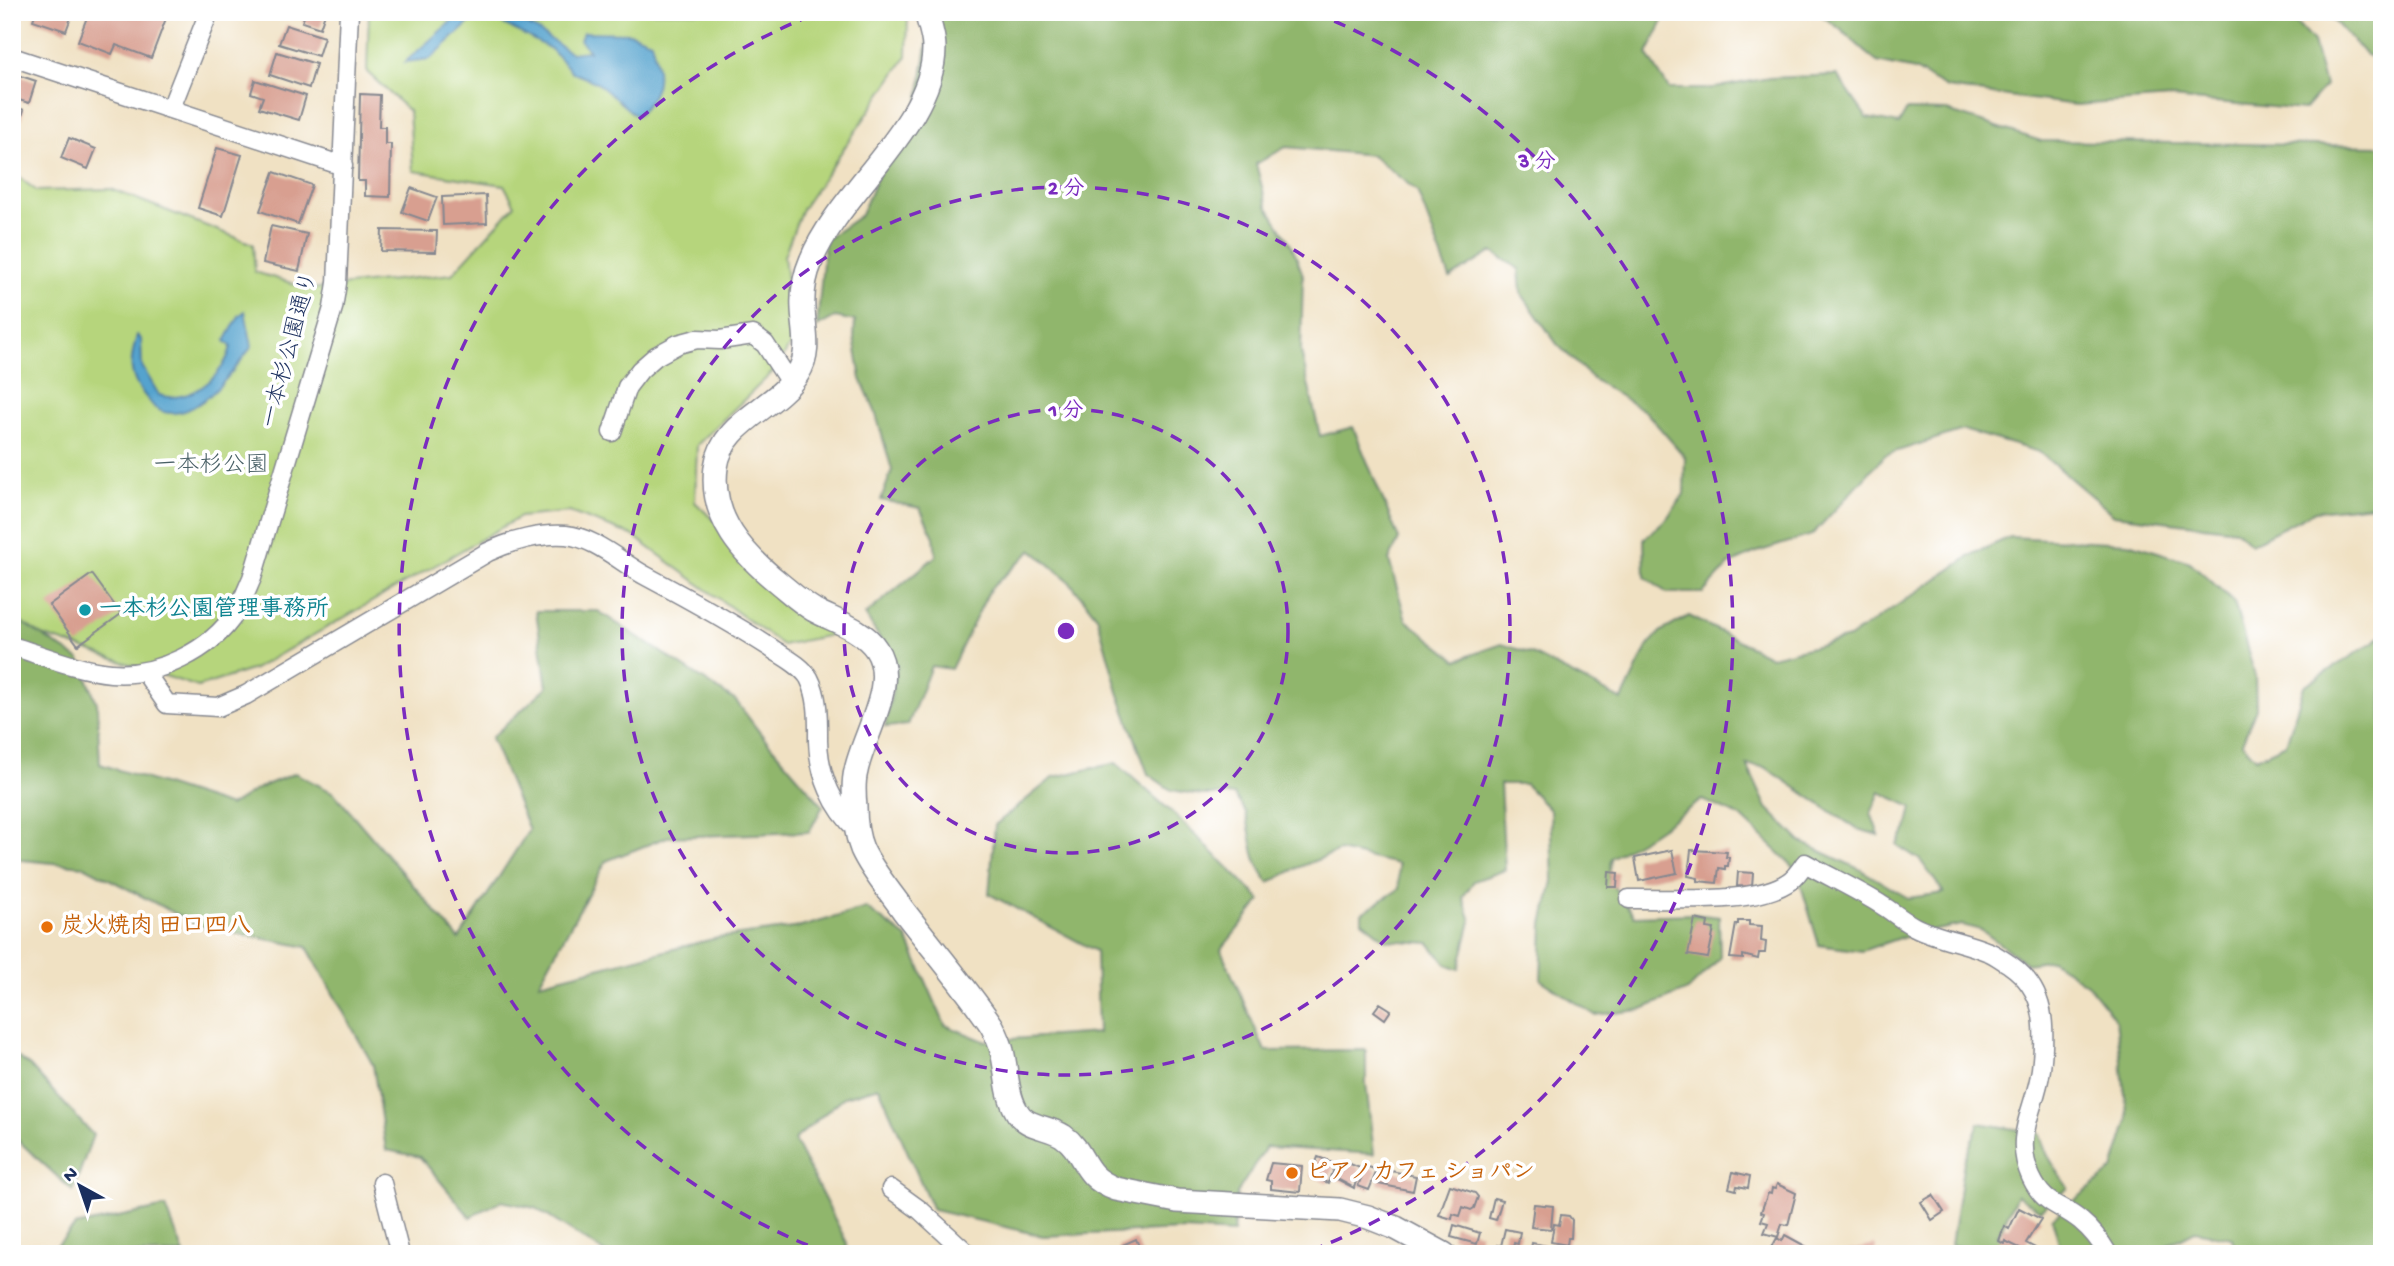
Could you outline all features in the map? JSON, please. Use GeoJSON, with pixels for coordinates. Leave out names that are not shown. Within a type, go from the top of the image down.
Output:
{"type":"FeatureCollection","features":[{"type":"Feature","properties":{"kind":"main road"},"geometry":{"type":"LineString","coordinates":[[926,12],[934,46],[932,66],[922,96],[902,132],[839,213],[816,248],[804,279],[806,359],[791,384],[747,419],[724,442],[716,464],[718,498],[735,541],[754,562],[802,601],[859,634],[871,644],[879,656],[884,674],[882,692],[855,773],[855,810],[863,851],[881,880],[992,1026],[1001,1048],[1016,1110],[1024,1120],[1064,1137],[1086,1167],[1106,1185],[1177,1201],[1340,1210],[1396,1228],[1444,1254]]}},
{"type":"Feature","properties":{"kind":"street"},"geometry":{"type":"LineString","coordinates":[[172,107],[209,12]]}},
{"type":"Feature","properties":{"kind":"street","name":"一本杉公園通り"},"geometry":{"type":"LineString","coordinates":[[12,646],[88,669],[110,673],[145,672],[192,652],[211,639],[236,613],[252,578],[259,526],[333,308],[337,283],[349,12]]}},
{"type":"Feature","properties":{"kind":"street"},"geometry":{"type":"LineString","coordinates":[[12,57],[172,107],[342,166]]}},
{"type":"Feature","properties":{"kind":"street"},"geometry":{"type":"LineString","coordinates":[[612,432],[627,387],[640,370],[656,356],[678,344],[697,339],[720,340],[752,335],[765,344],[791,384]]}},
{"type":"Feature","properties":{"kind":"street"},"geometry":{"type":"LineString","coordinates":[[145,672],[166,704],[218,708],[246,695],[462,566],[499,547],[516,541],[553,536],[566,535],[584,539],[744,630],[805,673],[816,699],[819,762],[826,783],[843,817],[858,831]]}},
{"type":"Feature","properties":{"kind":"street"},"geometry":{"type":"LineString","coordinates":[[1629,899],[1747,897],[1770,891],[1791,880],[1805,863],[1871,899],[1916,928],[1990,952],[2019,971],[2039,999],[2044,1023],[2041,1070],[2022,1141],[2024,1157],[2031,1178],[2042,1196],[2080,1220],[2108,1254]]}},
{"type":"Feature","properties":{"kind":"street"},"geometry":{"type":"LineString","coordinates":[[382,1183],[400,1254]]}},
{"type":"Feature","properties":{"kind":"street"},"geometry":{"type":"LineString","coordinates":[[891,1189],[920,1210],[968,1254]]}},
{"type":"Feature","properties":{"kind":"green space","name":"一本杉公園"},"geometry":{"type":"Polygon","coordinates":[[[369,12],[908,12],[907,56],[801,211],[784,256],[794,337],[778,367],[697,445],[695,502],[831,635],[782,645],[632,535],[569,512],[520,517],[254,669],[198,687],[12,625],[12,172],[37,191],[111,189],[253,244],[255,272],[311,289],[452,274],[515,205],[504,185],[413,171],[409,111],[367,72],[369,12]]]}},
{"type":"Feature","properties":{"kind":"green space"},"geometry":{"type":"Polygon","coordinates":[[[932,12],[1671,12],[1665,17],[1647,54],[1669,89],[1707,89],[1769,78],[1837,75],[1867,118],[1899,124],[1907,110],[1947,111],[2041,141],[2382,146],[2382,504],[2315,511],[2251,544],[2236,530],[2114,515],[2039,452],[1963,430],[1885,455],[1812,535],[1754,553],[1730,564],[1703,593],[1667,593],[1645,577],[1644,539],[1667,518],[1684,494],[1685,457],[1646,412],[1593,379],[1557,344],[1521,293],[1519,269],[1492,252],[1450,278],[1417,191],[1372,155],[1286,147],[1256,164],[1267,206],[1292,246],[1303,275],[1301,352],[1320,436],[1353,427],[1399,539],[1389,560],[1406,620],[1457,660],[1502,644],[1532,654],[1622,700],[1647,647],[1660,632],[1689,616],[1771,657],[1849,638],[1975,553],[2010,537],[2129,543],[2190,562],[2234,602],[2255,676],[2256,708],[2242,743],[2256,758],[2286,744],[2304,686],[2374,642],[2382,634],[2382,1254],[2236,1254],[2232,1238],[2195,1231],[2151,1254],[2062,1254],[2052,1218],[2113,1170],[2128,1120],[2116,1020],[2088,985],[2052,960],[2027,964],[1981,930],[1962,925],[1905,936],[1862,951],[1819,945],[1796,869],[1740,816],[1702,800],[1611,858],[1609,880],[1634,916],[1693,914],[1719,917],[1720,958],[1688,990],[1640,1010],[1595,1015],[1541,980],[1543,924],[1553,881],[1550,810],[1525,784],[1500,784],[1505,870],[1474,881],[1463,897],[1471,921],[1459,969],[1446,964],[1429,943],[1386,940],[1362,921],[1362,913],[1399,889],[1398,864],[1339,851],[1269,883],[1255,857],[1246,814],[1234,795],[1202,795],[1171,790],[1148,774],[1118,692],[1097,616],[1067,579],[1032,550],[990,589],[951,669],[931,666],[908,725],[885,727],[897,666],[865,615],[936,556],[934,537],[920,508],[881,500],[892,470],[875,411],[861,379],[854,338],[855,321],[835,317],[817,327],[825,240],[861,215],[880,170],[916,118],[932,12]],[[1747,765],[1767,808],[1801,842],[1859,869],[1908,898],[1944,893],[1920,860],[1897,845],[1907,829],[1912,807],[1880,792],[1871,813],[1879,835],[1857,829],[1765,767],[1747,765]]]}},
{"type":"Feature","properties":{"kind":"green space"},"geometry":{"type":"Polygon","coordinates":[[[1817,12],[2287,13],[2313,42],[2325,86],[2304,110],[2171,98],[2076,105],[1947,88],[1915,70],[1877,62],[1817,12]]]}},
{"type":"Feature","properties":{"kind":"green space"},"geometry":{"type":"Polygon","coordinates":[[[2317,12],[2382,12],[2382,61],[2366,55],[2335,22],[2317,12]]]}},
{"type":"Feature","properties":{"kind":"green space"},"geometry":{"type":"Polygon","coordinates":[[[536,611],[598,611],[736,701],[823,806],[809,832],[667,837],[606,861],[539,983],[717,938],[801,927],[866,908],[907,938],[945,1025],[984,1041],[1098,1033],[1096,951],[989,894],[995,825],[1054,777],[1116,763],[1176,816],[1261,900],[1221,950],[1265,1051],[1366,1050],[1366,1083],[1374,1154],[1266,1147],[1237,1193],[1233,1233],[1183,1230],[1043,1236],[933,1210],[879,1087],[844,1097],[794,1140],[847,1243],[846,1254],[607,1254],[535,1208],[501,1201],[470,1217],[420,1157],[386,1150],[373,1065],[307,947],[199,926],[84,866],[12,859],[12,616],[80,660],[97,703],[100,764],[230,806],[259,788],[295,773],[334,793],[459,939],[529,830],[491,738],[547,687],[536,611]]]}},
{"type":"Feature","properties":{"kind":"green space"},"geometry":{"type":"Polygon","coordinates":[[[12,1053],[30,1066],[93,1135],[73,1191],[12,1135],[12,1053]]]}},
{"type":"Feature","properties":{"kind":"green space"},"geometry":{"type":"Polygon","coordinates":[[[1979,1123],[2039,1133],[2048,1156],[2068,1188],[2040,1210],[2017,1195],[1998,1235],[2022,1254],[1976,1254],[1966,1248],[1951,1245],[1964,1161],[1979,1123]]]}},
{"type":"Feature","properties":{"kind":"green space"},"geometry":{"type":"Polygon","coordinates":[[[166,1207],[184,1254],[49,1254],[75,1226],[166,1207]]]}},
{"type":"Feature","properties":{"kind":"water"},"geometry":{"type":"Polygon","coordinates":[[[462,12],[481,12],[430,59],[405,62],[462,12]]]}},
{"type":"Feature","properties":{"kind":"water"},"geometry":{"type":"Polygon","coordinates":[[[481,12],[501,12],[537,30],[571,53],[589,51],[580,40],[583,32],[630,33],[651,41],[657,73],[655,90],[636,116],[596,82],[573,73],[551,49],[481,12]]]}},
{"type":"Feature","properties":{"kind":"water"},"geometry":{"type":"Polygon","coordinates":[[[245,311],[252,346],[224,382],[197,405],[183,411],[169,413],[155,408],[139,389],[133,375],[132,360],[137,335],[141,339],[142,366],[159,395],[182,396],[204,386],[221,368],[231,346],[225,341],[239,316],[245,311]]]}},
{"type":"Feature","properties":{"kind":"building"},"geometry":{"type":"Polygon","coordinates":[[[36,12],[73,12],[66,31],[33,20],[36,12]]]}},
{"type":"Feature","properties":{"kind":"building"},"geometry":{"type":"Polygon","coordinates":[[[89,12],[168,13],[151,58],[116,45],[112,54],[78,41],[89,12]]]}},
{"type":"Feature","properties":{"kind":"building"},"geometry":{"type":"Polygon","coordinates":[[[306,12],[325,13],[320,28],[302,22],[306,12]]]}},
{"type":"Feature","properties":{"kind":"building"},"geometry":{"type":"Polygon","coordinates":[[[286,25],[324,37],[318,56],[279,44],[286,25]]]}},
{"type":"Feature","properties":{"kind":"building"},"geometry":{"type":"Polygon","coordinates":[[[277,52],[316,64],[309,88],[270,75],[277,52]]]}},
{"type":"Feature","properties":{"kind":"building"},"geometry":{"type":"Polygon","coordinates":[[[12,73],[36,81],[29,103],[12,98],[12,73]]]}},
{"type":"Feature","properties":{"kind":"building"},"geometry":{"type":"Polygon","coordinates":[[[255,80],[306,96],[299,120],[259,108],[263,97],[251,93],[255,80]]]}},
{"type":"Feature","properties":{"kind":"building"},"geometry":{"type":"Polygon","coordinates":[[[360,94],[380,95],[379,127],[385,127],[385,144],[391,144],[390,197],[365,196],[365,181],[358,181],[360,94]]]}},
{"type":"Feature","properties":{"kind":"building"},"geometry":{"type":"Polygon","coordinates":[[[12,106],[24,110],[13,144],[12,144],[12,106]]]}},
{"type":"Feature","properties":{"kind":"building"},"geometry":{"type":"Polygon","coordinates":[[[69,138],[96,149],[88,169],[61,158],[69,138]]]}},
{"type":"Feature","properties":{"kind":"building"},"geometry":{"type":"Polygon","coordinates":[[[217,148],[242,155],[223,216],[198,208],[217,148]]]}},
{"type":"Feature","properties":{"kind":"building"},"geometry":{"type":"Polygon","coordinates":[[[274,172],[312,185],[298,224],[260,211],[274,172]]]}},
{"type":"Feature","properties":{"kind":"building"},"geometry":{"type":"Polygon","coordinates":[[[411,188],[437,197],[428,221],[402,212],[411,188]]]}},
{"type":"Feature","properties":{"kind":"building"},"geometry":{"type":"Polygon","coordinates":[[[486,195],[487,223],[443,225],[442,197],[486,195]]]}},
{"type":"Feature","properties":{"kind":"building"},"geometry":{"type":"Polygon","coordinates":[[[271,226],[307,234],[299,271],[263,263],[271,226]]]}},
{"type":"Feature","properties":{"kind":"building"},"geometry":{"type":"Polygon","coordinates":[[[382,230],[437,231],[436,252],[381,251],[382,230]]]}},
{"type":"Feature","properties":{"kind":"building","name":"一本杉公園管理事務所"},"geometry":{"type":"Polygon","coordinates":[[[92,574],[121,614],[78,645],[49,605],[92,574]]]}},
{"type":"Feature","properties":{"kind":"building"},"geometry":{"type":"Polygon","coordinates":[[[1672,850],[1677,873],[1639,881],[1635,858],[1672,850]]]}},
{"type":"Feature","properties":{"kind":"building"},"geometry":{"type":"Polygon","coordinates":[[[1691,850],[1727,852],[1728,866],[1725,866],[1725,869],[1719,868],[1717,883],[1698,881],[1698,878],[1688,876],[1691,850]]]}},
{"type":"Feature","properties":{"kind":"building"},"geometry":{"type":"Polygon","coordinates":[[[1609,872],[1618,873],[1617,887],[1608,887],[1609,872]]]}},
{"type":"Feature","properties":{"kind":"building"},"geometry":{"type":"Polygon","coordinates":[[[1738,872],[1753,873],[1752,887],[1737,886],[1738,872]]]}},
{"type":"Feature","properties":{"kind":"building"},"geometry":{"type":"Polygon","coordinates":[[[1695,919],[1708,922],[1707,928],[1714,929],[1708,958],[1688,955],[1695,919]]]}},
{"type":"Feature","properties":{"kind":"building"},"geometry":{"type":"Polygon","coordinates":[[[1738,921],[1749,921],[1749,925],[1762,926],[1761,941],[1766,942],[1765,953],[1759,953],[1758,959],[1743,955],[1743,959],[1730,958],[1738,921]]]}},
{"type":"Feature","properties":{"kind":"building"},"geometry":{"type":"Polygon","coordinates":[[[1380,1003],[1391,1010],[1385,1019],[1374,1011],[1380,1003]]]}},
{"type":"Feature","properties":{"kind":"building"},"geometry":{"type":"Polygon","coordinates":[[[1318,1157],[1335,1163],[1328,1183],[1311,1176],[1318,1157]]]}},
{"type":"Feature","properties":{"kind":"building"},"geometry":{"type":"Polygon","coordinates":[[[1343,1161],[1360,1168],[1354,1188],[1337,1179],[1343,1161]]]}},
{"type":"Feature","properties":{"kind":"building"},"geometry":{"type":"Polygon","coordinates":[[[1271,1163],[1302,1166],[1300,1192],[1271,1189],[1271,1181],[1266,1180],[1271,1163]]]}},
{"type":"Feature","properties":{"kind":"building"},"geometry":{"type":"Polygon","coordinates":[[[1366,1166],[1377,1170],[1369,1190],[1358,1186],[1366,1166]]]}},
{"type":"Feature","properties":{"kind":"building"},"geometry":{"type":"Polygon","coordinates":[[[1381,1169],[1416,1176],[1413,1191],[1378,1184],[1381,1169]]]}},
{"type":"Feature","properties":{"kind":"building"},"geometry":{"type":"Polygon","coordinates":[[[1733,1172],[1750,1176],[1748,1188],[1729,1188],[1733,1172]]]}},
{"type":"Feature","properties":{"kind":"building"},"geometry":{"type":"Polygon","coordinates":[[[1777,1184],[1796,1193],[1788,1225],[1782,1224],[1778,1237],[1764,1233],[1768,1223],[1761,1221],[1764,1213],[1761,1212],[1768,1193],[1771,1194],[1772,1188],[1775,1189],[1777,1184]]]}},
{"type":"Feature","properties":{"kind":"building"},"geometry":{"type":"Polygon","coordinates":[[[1450,1185],[1475,1193],[1478,1197],[1474,1208],[1471,1210],[1463,1207],[1460,1216],[1453,1214],[1452,1219],[1439,1215],[1450,1185]]]}},
{"type":"Feature","properties":{"kind":"building"},"geometry":{"type":"Polygon","coordinates":[[[1933,1195],[1944,1212],[1932,1220],[1921,1202],[1933,1195]]]}},
{"type":"Feature","properties":{"kind":"building"},"geometry":{"type":"Polygon","coordinates":[[[1494,1198],[1502,1200],[1496,1220],[1489,1218],[1494,1198]]]}},
{"type":"Feature","properties":{"kind":"building"},"geometry":{"type":"Polygon","coordinates":[[[1534,1204],[1553,1206],[1551,1229],[1531,1227],[1534,1204]]]}},
{"type":"Feature","properties":{"kind":"building"},"geometry":{"type":"Polygon","coordinates":[[[2019,1208],[2041,1219],[2026,1243],[2035,1248],[2032,1254],[2005,1241],[2004,1244],[1999,1241],[2004,1226],[2009,1229],[2019,1208]]]}},
{"type":"Feature","properties":{"kind":"building"},"geometry":{"type":"Polygon","coordinates":[[[1561,1215],[1569,1216],[1572,1220],[1571,1238],[1568,1238],[1567,1245],[1551,1242],[1554,1224],[1559,1225],[1561,1215]]]}},
{"type":"Feature","properties":{"kind":"building"},"geometry":{"type":"Polygon","coordinates":[[[1454,1225],[1480,1233],[1477,1244],[1451,1237],[1454,1225]]]}},
{"type":"Feature","properties":{"kind":"building"},"geometry":{"type":"Polygon","coordinates":[[[1505,1229],[1520,1232],[1518,1244],[1514,1243],[1512,1254],[1497,1254],[1498,1245],[1501,1246],[1505,1229]]]}},
{"type":"Feature","properties":{"kind":"building"},"geometry":{"type":"Polygon","coordinates":[[[1785,1235],[1807,1247],[1803,1254],[1775,1254],[1770,1251],[1777,1238],[1782,1241],[1785,1235]]]}},
{"type":"Feature","properties":{"kind":"building"},"geometry":{"type":"Polygon","coordinates":[[[1136,1239],[1142,1254],[1120,1254],[1118,1247],[1136,1239]]]}},
{"type":"Feature","properties":{"kind":"building"},"geometry":{"type":"Polygon","coordinates":[[[1532,1243],[1558,1248],[1557,1254],[1530,1254],[1532,1243]]]}},
{"type":"Feature","properties":{"kind":"building"},"geometry":{"type":"Polygon","coordinates":[[[1875,1245],[1877,1254],[1839,1254],[1839,1253],[1875,1245]]]}},
{"type":"Feature","properties":{"kind":"place","name":"一本杉公園管理事務所"},"geometry":{"type":"Point","coordinates":[85,610]}},
{"type":"Feature","properties":{"kind":"place","name":"炭火焼肉 田口四八"},"geometry":{"type":"Point","coordinates":[47,927]}},
{"type":"Feature","properties":{"kind":"place","name":"ピアノカフェ ショパン"},"geometry":{"type":"Point","coordinates":[1292,1173]}}]}
